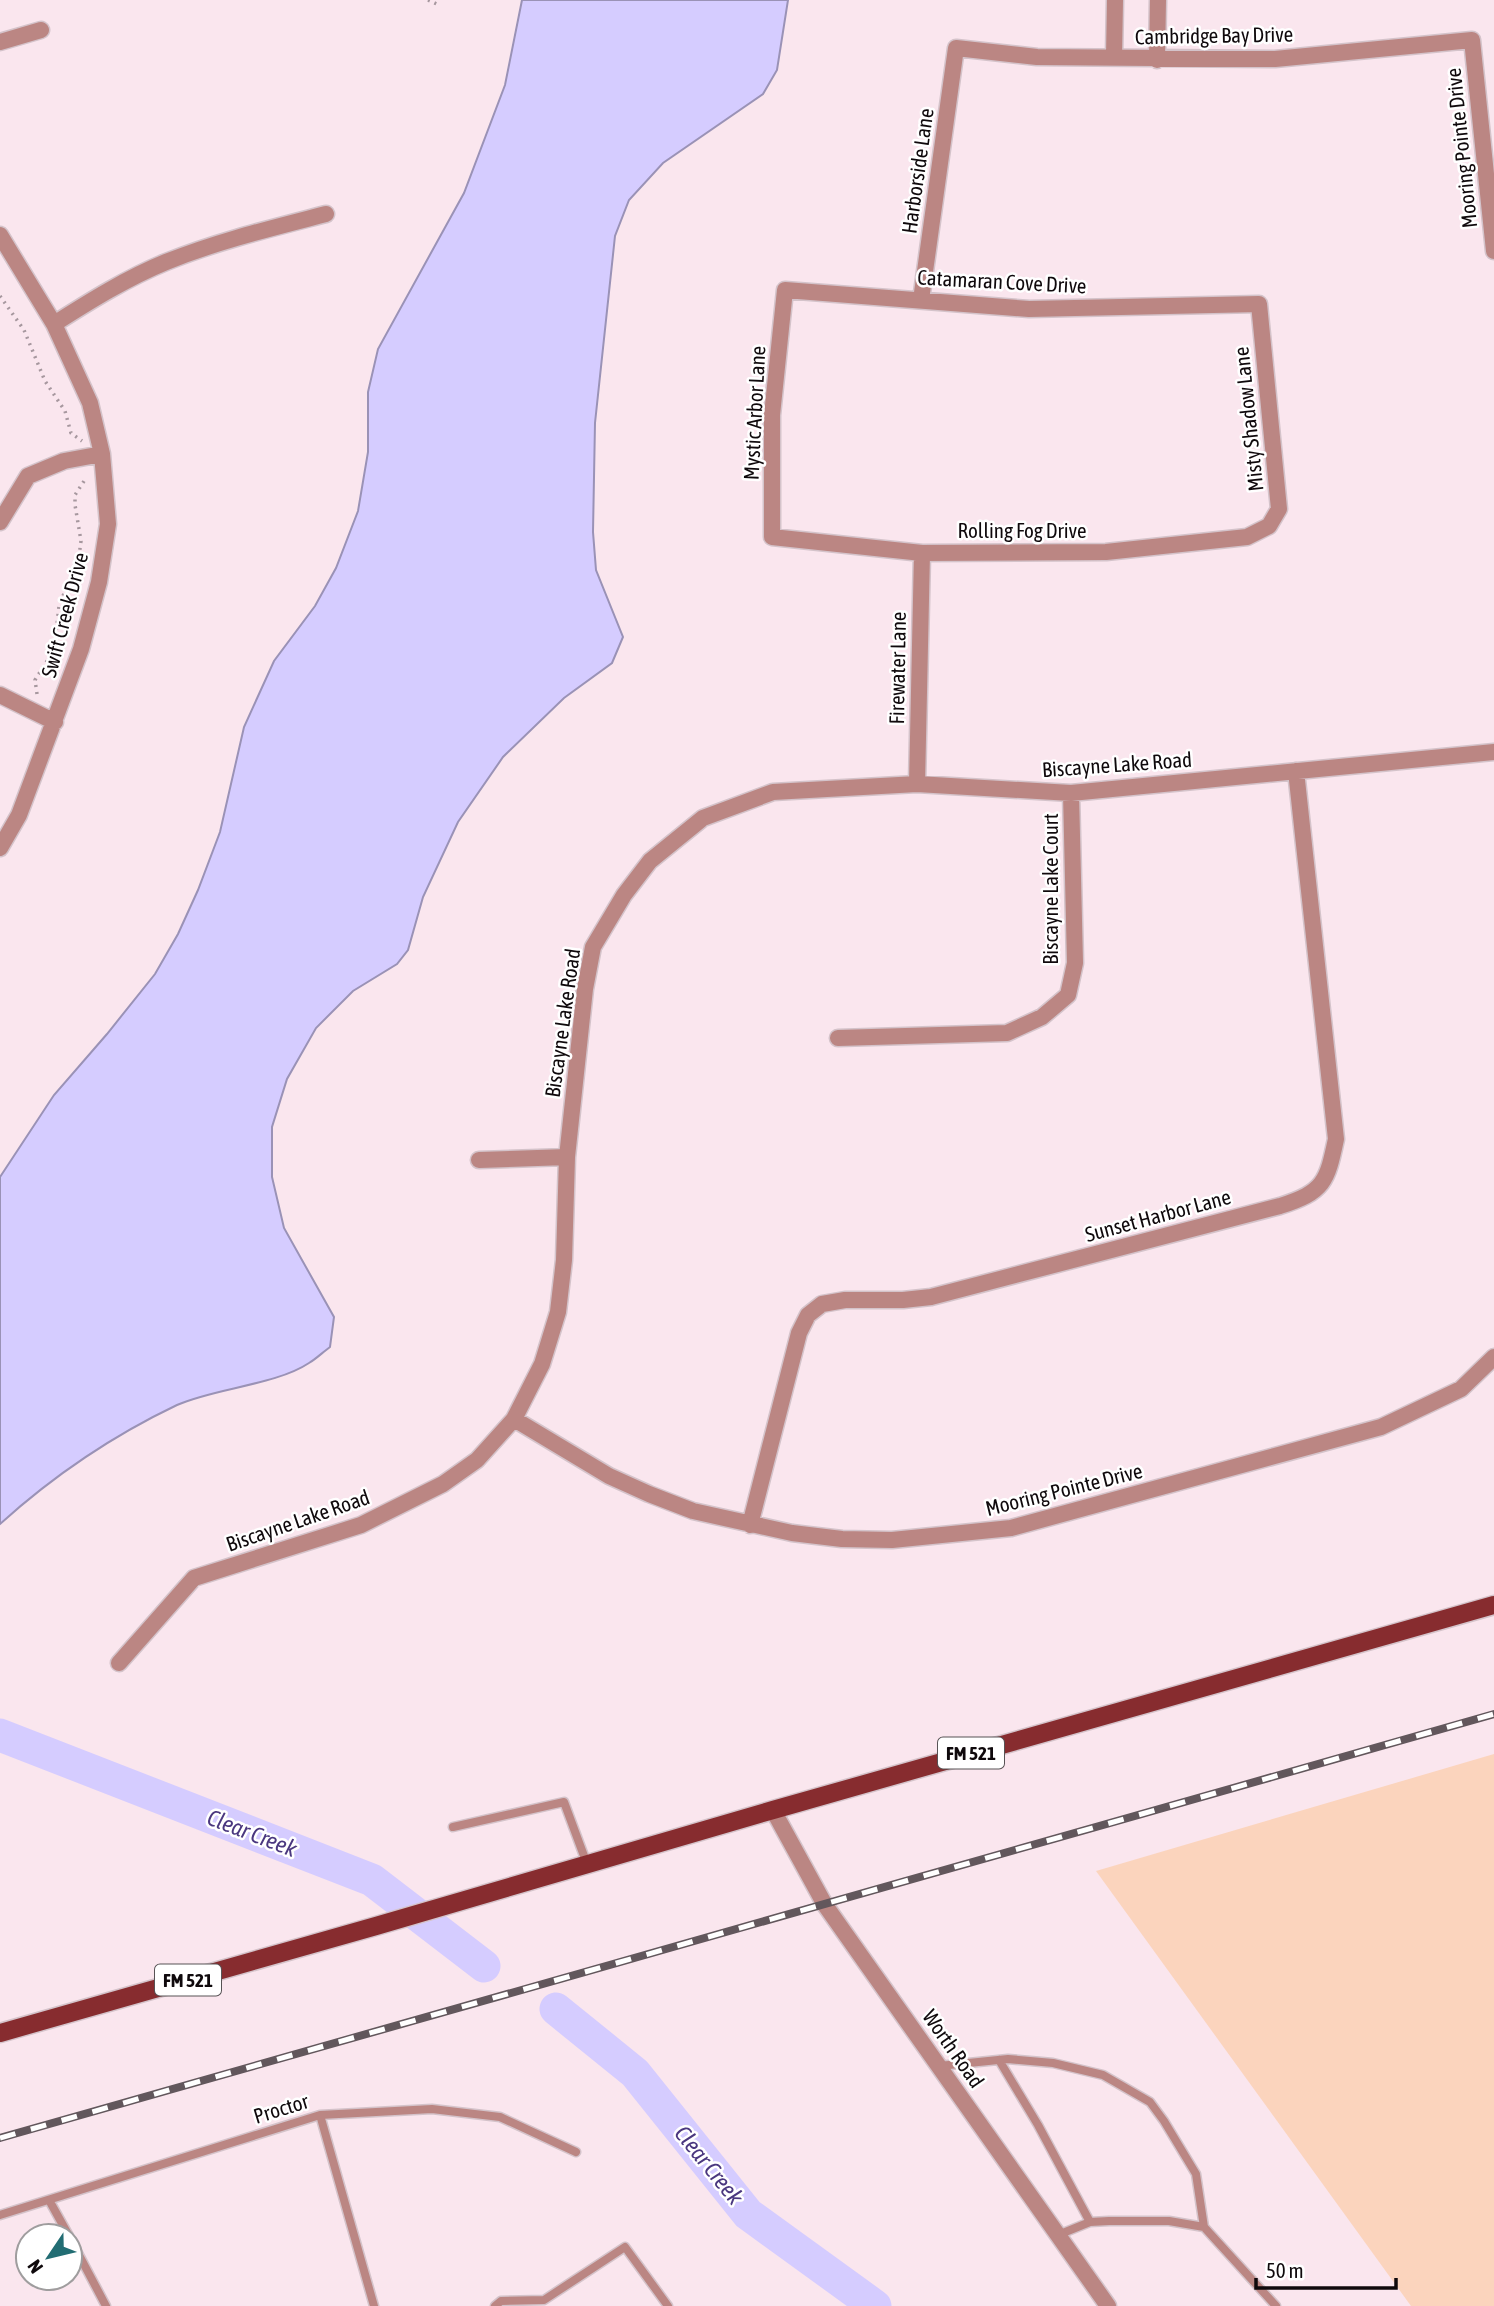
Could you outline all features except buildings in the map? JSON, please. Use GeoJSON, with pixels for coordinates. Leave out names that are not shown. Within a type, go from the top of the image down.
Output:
{"type":"FeatureCollection","features":[{"type":"Feature","properties":{"kind":"main road","name":"FM 521"},"geometry":{"type":"LineString","coordinates":[[0,2033],[1494,1605]]}},
{"type":"Feature","properties":{"kind":"street"},"geometry":{"type":"LineString","coordinates":[[1114,57],[1115,0]]}},
{"type":"Feature","properties":{"kind":"street"},"geometry":{"type":"LineString","coordinates":[[1157,0],[1157,60]]}},
{"type":"Feature","properties":{"kind":"street"},"geometry":{"type":"LineString","coordinates":[[0,43],[41,30]]}},
{"type":"Feature","properties":{"kind":"street","name":"Cambridge Bay Drive"},"geometry":{"type":"LineString","coordinates":[[956,48],[1037,57],[1275,59],[1472,40]]}},
{"type":"Feature","properties":{"kind":"street","name":"Mooring Pointe Drive"},"geometry":{"type":"LineString","coordinates":[[1472,40],[1494,251]]}},
{"type":"Feature","properties":{"kind":"street","name":"Harborside Lane"},"geometry":{"type":"LineString","coordinates":[[921,300],[956,48]]}},
{"type":"Feature","properties":{"kind":"street"},"geometry":{"type":"LineString","coordinates":[[54,324],[115,286],[164,263],[249,233],[326,214]]}},
{"type":"Feature","properties":{"kind":"street","name":"Swift Creek Drive"},"geometry":{"type":"LineString","coordinates":[[0,235],[54,324],[90,403],[102,454],[108,524],[99,582],[81,649],[49,719],[19,815],[0,848]]}},
{"type":"Feature","properties":{"kind":"street","name":"Catamaran Cove Drive"},"geometry":{"type":"LineString","coordinates":[[785,290],[1029,309],[1259,304]]}},
{"type":"Feature","properties":{"kind":"street","name":"Mystic Arbor Lane"},"geometry":{"type":"LineString","coordinates":[[772,537],[772,415],[785,290]]}},
{"type":"Feature","properties":{"kind":"street","name":"Misty Shadow Lane"},"geometry":{"type":"LineString","coordinates":[[1259,304],[1279,509],[1269,526]]}},
{"type":"Feature","properties":{"kind":"street"},"geometry":{"type":"LineString","coordinates":[[0,522],[28,476],[64,461],[102,454]]}},
{"type":"Feature","properties":{"kind":"street","name":"Rolling Fog Drive"},"geometry":{"type":"LineString","coordinates":[[772,537],[922,553],[1106,552],[1247,537],[1269,526]]}},
{"type":"Feature","properties":{"kind":"street","name":"Firewater Lane"},"geometry":{"type":"LineString","coordinates":[[917,784],[922,553]]}},
{"type":"Feature","properties":{"kind":"street"},"geometry":{"type":"LineString","coordinates":[[0,695],[49,719]]}},
{"type":"Feature","properties":{"kind":"street","name":"Biscayne Lake Road"},"geometry":{"type":"LineString","coordinates":[[119,1662],[194,1578],[361,1525],[443,1485],[477,1460],[514,1419],[542,1364],[558,1312],[564,1260],[567,1157],[585,989],[593,947],[624,895],[650,861],[703,818],[773,792],[917,784],[1071,793],[1494,752]]}},
{"type":"Feature","properties":{"kind":"street","name":"Sunset Harbor Lane"},"geometry":{"type":"LineString","coordinates":[[750,1525],[799,1332],[808,1315],[822,1304],[845,1300],[931,1297],[1280,1206],[1307,1197],[1329,1175],[1336,1139],[1296,771]]}},
{"type":"Feature","properties":{"kind":"street","name":"Biscayne Lake Court"},"geometry":{"type":"LineString","coordinates":[[838,1038],[1007,1032],[1042,1017],[1068,995],[1075,963],[1071,793]]}},
{"type":"Feature","properties":{"kind":"street"},"geometry":{"type":"LineString","coordinates":[[479,1160],[567,1157]]}},
{"type":"Feature","properties":{"kind":"street","name":"Mooring Pointe Drive"},"geometry":{"type":"LineString","coordinates":[[514,1419],[609,1476],[694,1511],[750,1525],[842,1539],[892,1540],[1011,1528],[1381,1427],[1461,1389],[1494,1357]]}},
{"type":"Feature","properties":{"kind":"street","name":"Worth Road"},"geometry":{"type":"LineString","coordinates":[[773,1810],[825,1905],[1108,2306]]}},
{"type":"Feature","properties":{"kind":"lane"},"geometry":{"type":"LineString","coordinates":[[453,1827],[564,1802],[587,1864]]}},
{"type":"Feature","properties":{"kind":"lane"},"geometry":{"type":"LineString","coordinates":[[999,2060],[1038,2125],[1090,2222]]}},
{"type":"Feature","properties":{"kind":"lane"},"geometry":{"type":"LineString","coordinates":[[940,2066],[999,2060],[1053,2063],[1103,2075],[1150,2102],[1196,2174],[1205,2227],[1276,2306]]}},
{"type":"Feature","properties":{"kind":"lane","name":"Proctor"},"geometry":{"type":"LineString","coordinates":[[0,2214],[320,2115],[432,2109],[500,2118],[576,2152]]}},
{"type":"Feature","properties":{"kind":"lane"},"geometry":{"type":"LineString","coordinates":[[320,2115],[374,2306]]}},
{"type":"Feature","properties":{"kind":"lane"},"geometry":{"type":"LineString","coordinates":[[49,2200],[61,2222]]}},
{"type":"Feature","properties":{"kind":"lane"},"geometry":{"type":"LineString","coordinates":[[1058,2235],[1090,2222],[1169,2221],[1205,2227]]}},
{"type":"Feature","properties":{"kind":"lane"},"geometry":{"type":"LineString","coordinates":[[495,2306],[501,2301],[544,2301],[625,2247],[667,2306]]}},
{"type":"Feature","properties":{"kind":"lane"},"geometry":{"type":"LineString","coordinates":[[84,2265],[106,2306]]}},
{"type":"Feature","properties":{"kind":"path"},"geometry":{"type":"LineString","coordinates":[[428,0],[439,5]]}},
{"type":"Feature","properties":{"kind":"path"},"geometry":{"type":"LineString","coordinates":[[0,296],[24,330],[45,381],[69,420],[71,433],[102,454],[75,495],[81,541],[79,556],[59,606],[54,650],[35,680],[49,719]]}},
{"type":"Feature","properties":{"kind":"shaded area"},"geometry":{"type":"Polygon","coordinates":[[[522,0],[788,0],[777,70],[763,94],[663,163],[629,200],[615,236],[595,423],[593,532],[596,570],[623,637],[612,663],[564,698],[503,757],[458,822],[423,897],[408,950],[397,964],[353,991],[316,1028],[287,1079],[272,1127],[272,1177],[284,1228],[334,1317],[330,1347],[312,1361],[280,1376],[192,1399],[153,1417],[84,1458],[0,1524],[0,1177],[54,1095],[155,974],[178,934],[198,890],[220,832],[244,727],[274,661],[315,606],[336,568],[358,511],[368,452],[368,392],[378,349],[464,193],[505,85],[522,0]]]}},
{"type":"Feature","properties":{"kind":"shaded area"},"geometry":{"type":"Polygon","coordinates":[[[1494,1754],[1494,2306],[1411,2306],[1096,1871],[1494,1754]]]}},
{"type":"Feature","properties":{"kind":"waterway","name":"Clear Creek"},"geometry":{"type":"LineString","coordinates":[[0,1735],[372,1880],[484,1966]]}},
{"type":"Feature","properties":{"kind":"waterway","name":"Clear Creek"},"geometry":{"type":"LineString","coordinates":[[556,2009],[635,2073],[748,2214],[875,2306]]}},
{"type":"Feature","properties":{"kind":"railway"},"geometry":{"type":"LineString","coordinates":[[0,2138],[1494,1714]]}}]}
